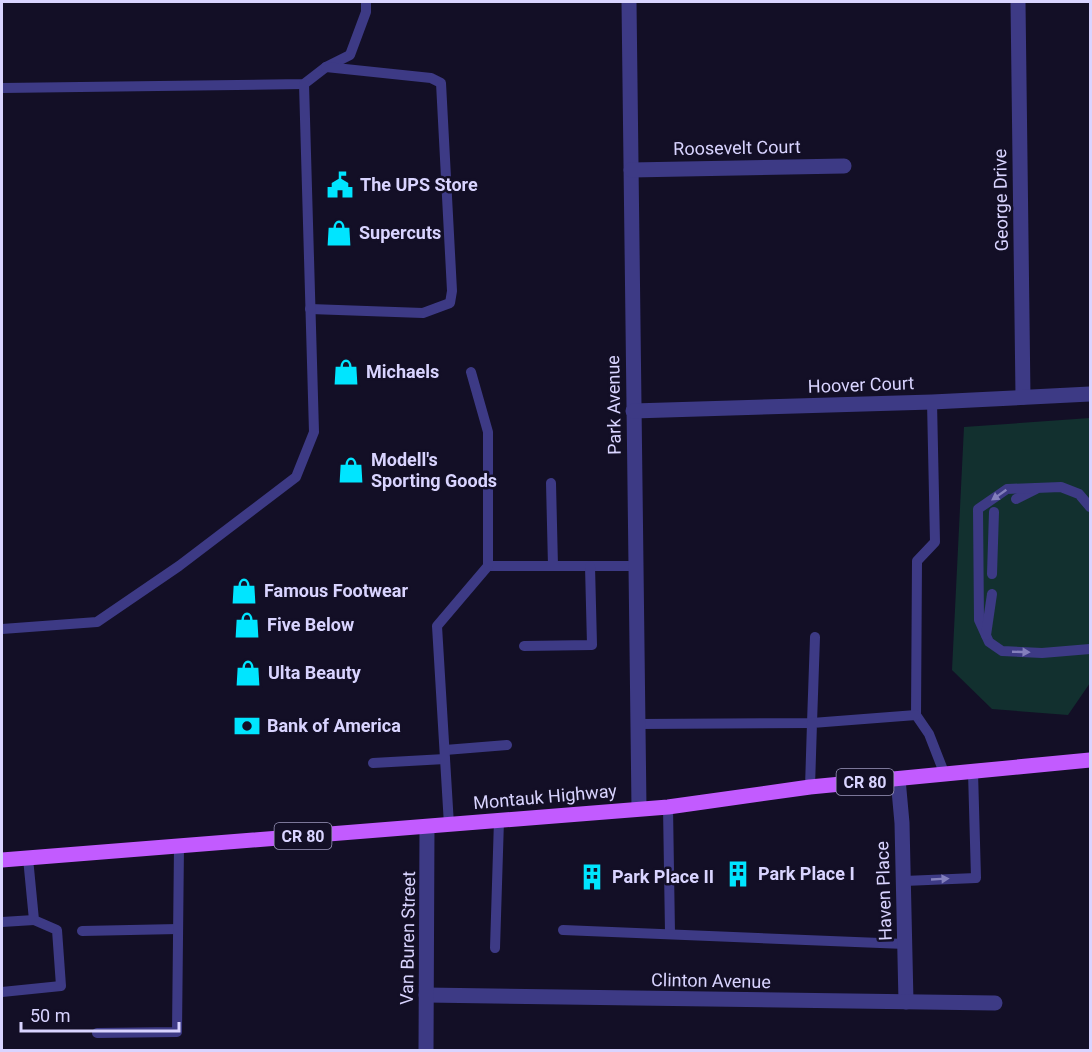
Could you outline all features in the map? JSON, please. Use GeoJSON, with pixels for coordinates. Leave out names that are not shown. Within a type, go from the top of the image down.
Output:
{"type":"FeatureCollection","features":[{"type":"Feature","properties":{"kind":"main road","name":"Montauk Highway"},"geometry":{"type":"LineString","coordinates":[[2,860],[668,807],[810,787],[1090,760]]}},
{"type":"Feature","properties":{"kind":"street","name":"Park Avenue"},"geometry":{"type":"LineString","coordinates":[[629,2],[639,808]]}},
{"type":"Feature","properties":{"kind":"street","name":"George Drive"},"geometry":{"type":"LineString","coordinates":[[1018,2],[1023,398]]}},
{"type":"Feature","properties":{"kind":"street","name":"Roosevelt Court"},"geometry":{"type":"LineString","coordinates":[[631,170],[844,166]]}},
{"type":"Feature","properties":{"kind":"street","name":"Hoover Court"},"geometry":{"type":"LineString","coordinates":[[633,411],[932,402],[1090,394]]}},
{"type":"Feature","properties":{"kind":"street","name":"Haven Place"},"geometry":{"type":"LineString","coordinates":[[898,779],[904,881],[906,1002]]}},
{"type":"Feature","properties":{"kind":"street","name":"Van Buren Street"},"geometry":{"type":"LineString","coordinates":[[426,1050],[427,826]]}},
{"type":"Feature","properties":{"kind":"street","name":"Clinton Avenue"},"geometry":{"type":"LineString","coordinates":[[426,995],[995,1003]]}},
{"type":"Feature","properties":{"kind":"lane"},"geometry":{"type":"LineString","coordinates":[[2,88],[304,84],[326,67],[350,55],[366,12],[366,2]]}},
{"type":"Feature","properties":{"kind":"lane"},"geometry":{"type":"LineString","coordinates":[[310,309],[423,313],[450,303],[452,291],[441,83],[431,78],[326,67]]}},
{"type":"Feature","properties":{"kind":"lane"},"geometry":{"type":"LineString","coordinates":[[2,629],[97,622],[179,566],[296,477],[314,432],[304,84]]}},
{"type":"Feature","properties":{"kind":"lane"},"geometry":{"type":"LineString","coordinates":[[449,825],[437,626],[488,566],[488,432],[471,372]]}},
{"type":"Feature","properties":{"kind":"lane"},"geometry":{"type":"LineString","coordinates":[[932,402],[935,542],[917,561],[916,715],[929,734],[945,775]]}},
{"type":"Feature","properties":{"kind":"lane"},"geometry":{"type":"LineString","coordinates":[[551,483],[553,566]]}},
{"type":"Feature","properties":{"kind":"lane"},"geometry":{"type":"LineString","coordinates":[[1090,507],[1079,494],[1061,487],[1007,489],[978,509],[979,620],[989,642],[1002,651],[1042,653],[1090,649]]}},
{"type":"Feature","properties":{"kind":"lane"},"geometry":{"type":"LineString","coordinates":[[1016,499],[1039,488]]}},
{"type":"Feature","properties":{"kind":"lane"},"geometry":{"type":"LineString","coordinates":[[992,574],[994,512]]}},
{"type":"Feature","properties":{"kind":"lane"},"geometry":{"type":"LineString","coordinates":[[488,566],[637,566]]}},
{"type":"Feature","properties":{"kind":"lane"},"geometry":{"type":"LineString","coordinates":[[524,646],[592,645],[590,566]]}},
{"type":"Feature","properties":{"kind":"lane"},"geometry":{"type":"LineString","coordinates":[[986,636],[992,594]]}},
{"type":"Feature","properties":{"kind":"lane"},"geometry":{"type":"LineString","coordinates":[[810,787],[815,637]]}},
{"type":"Feature","properties":{"kind":"lane"},"geometry":{"type":"LineString","coordinates":[[639,724],[812,723],[916,715]]}},
{"type":"Feature","properties":{"kind":"lane"},"geometry":{"type":"LineString","coordinates":[[373,763],[507,745]]}},
{"type":"Feature","properties":{"kind":"lane"},"geometry":{"type":"LineString","coordinates":[[904,881],[976,878],[974,772]]}},
{"type":"Feature","properties":{"kind":"lane"},"geometry":{"type":"LineString","coordinates":[[668,807],[670,933]]}},
{"type":"Feature","properties":{"kind":"lane"},"geometry":{"type":"LineString","coordinates":[[495,948],[499,820]]}},
{"type":"Feature","properties":{"kind":"lane"},"geometry":{"type":"LineString","coordinates":[[97,1033],[177,1032],[179,846]]}},
{"type":"Feature","properties":{"kind":"lane"},"geometry":{"type":"LineString","coordinates":[[28,858],[34,920]]}},
{"type":"Feature","properties":{"kind":"lane"},"geometry":{"type":"LineString","coordinates":[[2,922],[34,920],[57,930],[61,986],[2,992]]}},
{"type":"Feature","properties":{"kind":"lane"},"geometry":{"type":"LineString","coordinates":[[82,931],[178,929]]}},
{"type":"Feature","properties":{"kind":"lane"},"geometry":{"type":"LineString","coordinates":[[562,930],[905,944]]}},
{"type":"Feature","properties":{"kind":"green space"},"geometry":{"type":"Polygon","coordinates":[[[1090,418],[1090,683],[1068,715],[992,709],[952,670],[964,427],[1090,418]]]}},
{"type":"Feature","properties":{"kind":"place","name":"The UPS Store"},"geometry":{"type":"Point","coordinates":[340,185]}},
{"type":"Feature","properties":{"kind":"place","name":"Supercuts"},"geometry":{"type":"Point","coordinates":[339,233]}},
{"type":"Feature","properties":{"kind":"place","name":"Michaels"},"geometry":{"type":"Point","coordinates":[346,372]}},
{"type":"Feature","properties":{"kind":"place","name":"Modell's Sporting Goods"},"geometry":{"type":"Point","coordinates":[351,470]}},
{"type":"Feature","properties":{"kind":"place","name":"Famous Footwear"},"geometry":{"type":"Point","coordinates":[244,591]}},
{"type":"Feature","properties":{"kind":"place","name":"Five Below"},"geometry":{"type":"Point","coordinates":[247,625]}},
{"type":"Feature","properties":{"kind":"place","name":"Ulta Beauty"},"geometry":{"type":"Point","coordinates":[248,673]}},
{"type":"Feature","properties":{"kind":"place","name":"Bank of America"},"geometry":{"type":"Point","coordinates":[247,726]}},
{"type":"Feature","properties":{"kind":"place","name":"Park Place I"},"geometry":{"type":"Point","coordinates":[738,874]}},
{"type":"Feature","properties":{"kind":"place","name":"Park Place II"},"geometry":{"type":"Point","coordinates":[592,877]}}]}
